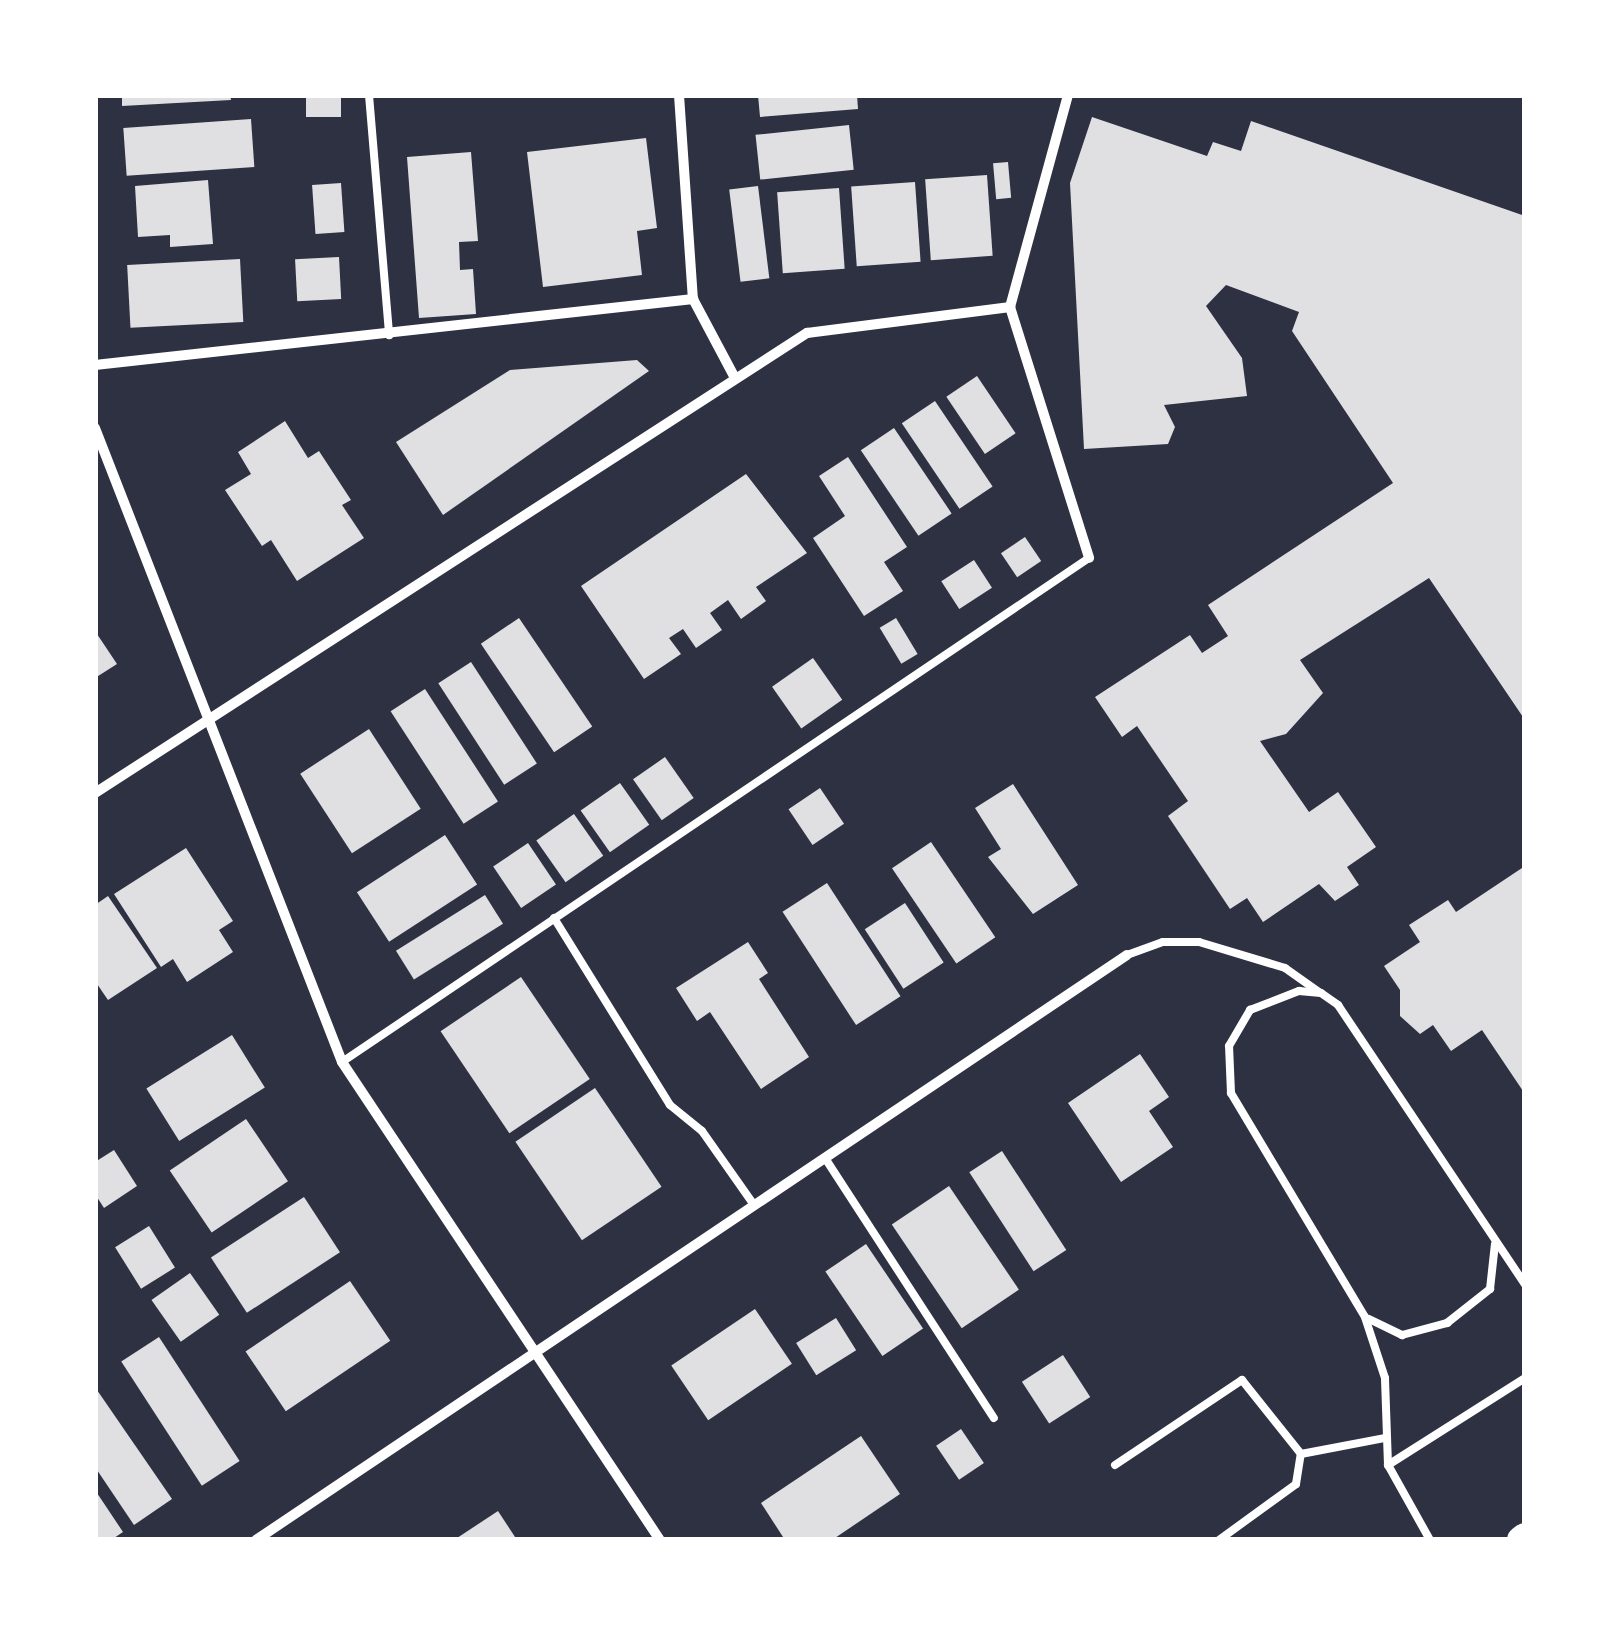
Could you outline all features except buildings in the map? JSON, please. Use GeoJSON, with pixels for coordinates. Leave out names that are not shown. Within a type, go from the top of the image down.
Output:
{"type":"FeatureCollection","features":[{"type":"Feature","properties":{"kind":"street"},"geometry":{"type":"LineString","coordinates":[[679,95],[693,299],[735,378]]}},
{"type":"Feature","properties":{"kind":"street"},"geometry":{"type":"LineString","coordinates":[[1068,95],[1010,308],[1089,558]]}},
{"type":"Feature","properties":{"kind":"street"},"geometry":{"type":"LineString","coordinates":[[95,365],[389,336],[693,299]]}},
{"type":"Feature","properties":{"kind":"street"},"geometry":{"type":"LineString","coordinates":[[95,793],[807,333],[1010,308]]}},
{"type":"Feature","properties":{"kind":"street"},"geometry":{"type":"LineString","coordinates":[[95,428],[342,1062],[531,1354],[660,1540]]}},
{"type":"Feature","properties":{"kind":"street"},"geometry":{"type":"LineString","coordinates":[[256,1540],[1127,955]]}},
{"type":"Feature","properties":{"kind":"lane"},"geometry":{"type":"LineString","coordinates":[[369,95],[389,336]]}},
{"type":"Feature","properties":{"kind":"lane"},"geometry":{"type":"LineString","coordinates":[[342,1062],[1089,558]]}},
{"type":"Feature","properties":{"kind":"lane"},"geometry":{"type":"LineString","coordinates":[[554,918],[670,1105],[702,1130],[754,1206]]}},
{"type":"Feature","properties":{"kind":"lane"},"geometry":{"type":"LineString","coordinates":[[1127,955],[1164,942],[1199,942],[1285,968],[1321,993],[1356,1028],[1525,1284]]}},
{"type":"Feature","properties":{"kind":"lane"},"geometry":{"type":"LineString","coordinates":[[1321,993],[1263,1000],[1239,1026],[1225,1063],[1242,1118],[1365,1317],[1384,1378],[1388,1465],[1430,1540]]}},
{"type":"Feature","properties":{"kind":"lane"},"geometry":{"type":"LineString","coordinates":[[824,1158],[994,1418]]}},
{"type":"Feature","properties":{"kind":"lane"},"geometry":{"type":"LineString","coordinates":[[1365,1317],[1402,1335],[1447,1323],[1490,1289],[1493,1236]]}},
{"type":"Feature","properties":{"kind":"lane"},"geometry":{"type":"LineString","coordinates":[[1388,1465],[1525,1378]]}},
{"type":"Feature","properties":{"kind":"lane"},"geometry":{"type":"LineString","coordinates":[[1115,1466],[1242,1380],[1302,1454]]}},
{"type":"Feature","properties":{"kind":"lane"},"geometry":{"type":"LineString","coordinates":[[1302,1454],[1385,1438]]}},
{"type":"Feature","properties":{"kind":"lane"},"geometry":{"type":"LineString","coordinates":[[1219,1540],[1296,1484],[1302,1454]]}}]}
